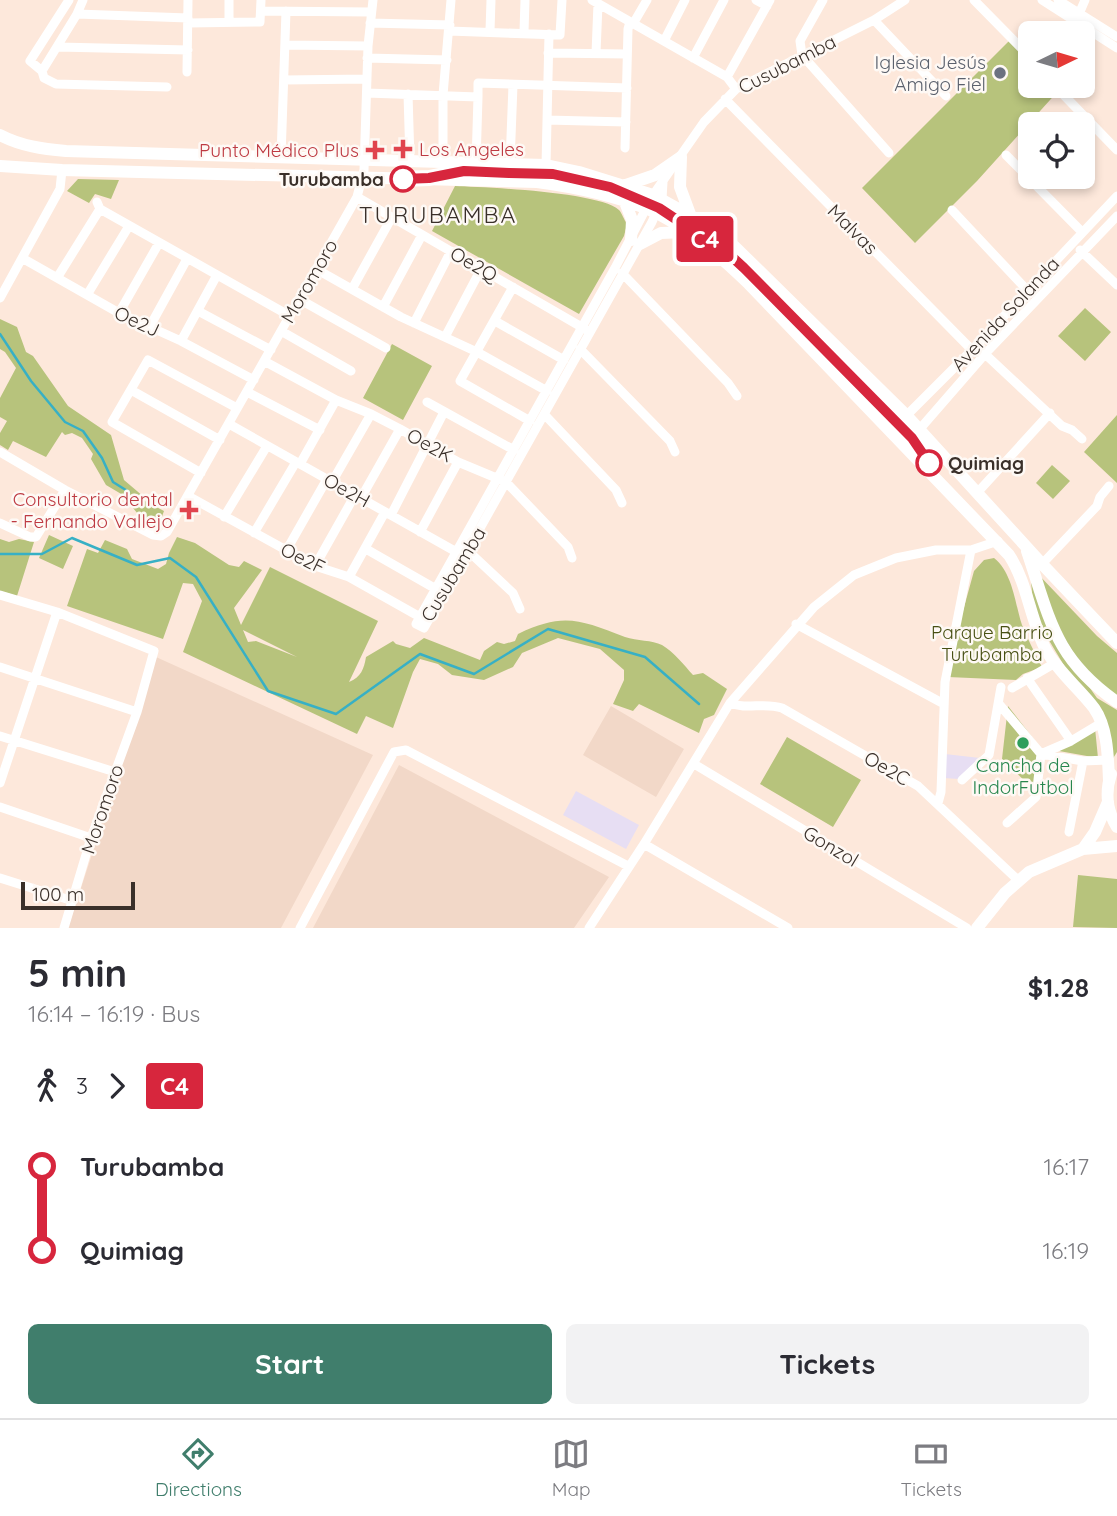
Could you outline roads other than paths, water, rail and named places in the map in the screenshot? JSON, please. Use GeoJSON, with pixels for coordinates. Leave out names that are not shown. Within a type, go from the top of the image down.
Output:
{"type":"FeatureCollection","features":[{"type":"Feature","properties":{"kind":"main road"},"geometry":{"type":"LineString","coordinates":[[0,135],[17,143],[66,151],[546,165],[626,185],[658,197],[691,214],[735,247],[907,416],[1117,643]]}},
{"type":"Feature","properties":{"kind":"main road"},"geometry":{"type":"LineString","coordinates":[[626,185],[655,175],[681,158]]}},
{"type":"Feature","properties":{"kind":"main road"},"geometry":{"type":"LineString","coordinates":[[681,158],[680,187],[691,214]]}},
{"type":"Feature","properties":{"kind":"main road"},"geometry":{"type":"LineString","coordinates":[[0,166],[62,170],[537,182],[586,190],[652,211],[725,261],[998,541],[1018,569],[1033,619],[1046,650],[1094,708],[1101,723],[1113,760],[1108,802],[1111,817],[1117,827]]}},
{"type":"Feature","properties":{"kind":"main road"},"geometry":{"type":"LineString","coordinates":[[625,202],[632,220],[635,242],[661,233],[685,232]]}},
{"type":"Feature","properties":{"kind":"main road"},"geometry":{"type":"LineString","coordinates":[[1025,545],[1051,627],[1060,643],[1079,670],[1117,702]]}},
{"type":"Feature","properties":{"kind":"main road"},"geometry":{"type":"LineString","coordinates":[[1083,849],[1093,837],[1108,802]]}},
{"type":"Feature","properties":{"kind":"main road"},"geometry":{"type":"LineString","coordinates":[[977,928],[999,900],[1038,867],[1083,849],[1117,846]]}},
{"type":"Feature","properties":{"kind":"street"},"geometry":{"type":"LineString","coordinates":[[69,0],[30,61],[42,71],[44,78],[56,84],[167,87]]}},
{"type":"Feature","properties":{"kind":"street"},"geometry":{"type":"LineString","coordinates":[[42,71],[83,0]]}},
{"type":"Feature","properties":{"kind":"street"},"geometry":{"type":"LineString","coordinates":[[187,72],[188,0]]}},
{"type":"Feature","properties":{"kind":"street"},"geometry":{"type":"LineString","coordinates":[[229,0],[229,22]]}},
{"type":"Feature","properties":{"kind":"street"},"geometry":{"type":"LineString","coordinates":[[77,14],[260,22],[261,0]]}},
{"type":"Feature","properties":{"kind":"street"},"geometry":{"type":"LineString","coordinates":[[328,10],[329,0]]}},
{"type":"Feature","properties":{"kind":"street","name":"Moromoro"},"geometry":{"type":"LineString","coordinates":[[65,489],[153,536],[161,536],[167,532],[357,197],[365,160],[367,58],[373,0]]}},
{"type":"Feature","properties":{"kind":"street"},"geometry":{"type":"LineString","coordinates":[[443,162],[443,95],[451,0]]}},
{"type":"Feature","properties":{"kind":"street"},"geometry":{"type":"LineString","coordinates":[[490,32],[491,0]]}},
{"type":"Feature","properties":{"kind":"street"},"geometry":{"type":"LineString","coordinates":[[524,32],[525,0]]}},
{"type":"Feature","properties":{"kind":"street"},"geometry":{"type":"LineString","coordinates":[[370,23],[560,35],[562,0]]}},
{"type":"Feature","properties":{"kind":"street"},"geometry":{"type":"LineString","coordinates":[[625,148],[627,54],[632,23],[647,0]]}},
{"type":"Feature","properties":{"kind":"street"},"geometry":{"type":"LineString","coordinates":[[664,41],[685,0]]}},
{"type":"Feature","properties":{"kind":"street"},"geometry":{"type":"LineString","coordinates":[[693,58],[724,0]]}},
{"type":"Feature","properties":{"kind":"street"},"geometry":{"type":"LineString","coordinates":[[727,78],[769,3],[756,0]]}},
{"type":"Feature","properties":{"kind":"street"},"geometry":{"type":"LineString","coordinates":[[823,0],[800,41],[802,55],[889,153]]}},
{"type":"Feature","properties":{"kind":"street","name":"Cusubamba"},"geometry":{"type":"LineString","coordinates":[[462,551],[416,624],[424,628],[462,551],[580,349],[586,329],[652,211],[663,182],[704,122],[736,89],[874,20],[905,0]]}},
{"type":"Feature","properties":{"kind":"street"},"geometry":{"type":"LineString","coordinates":[[974,0],[1018,45]]}},
{"type":"Feature","properties":{"kind":"street"},"geometry":{"type":"LineString","coordinates":[[1042,0],[1117,48]]}},
{"type":"Feature","properties":{"kind":"street"},"geometry":{"type":"LineString","coordinates":[[1058,0],[1117,37]]}},
{"type":"Feature","properties":{"kind":"street"},"geometry":{"type":"LineString","coordinates":[[1079,14],[1086,0]]}},
{"type":"Feature","properties":{"kind":"street"},"geometry":{"type":"LineString","coordinates":[[596,53],[600,3],[727,78],[736,89]]}},
{"type":"Feature","properties":{"kind":"street"},"geometry":{"type":"LineString","coordinates":[[261,11],[292,7],[371,12]]}},
{"type":"Feature","properties":{"kind":"street"},"geometry":{"type":"LineString","coordinates":[[281,157],[285,45],[292,7]]}},
{"type":"Feature","properties":{"kind":"street"},"geometry":{"type":"LineString","coordinates":[[874,20],[946,96]]}},
{"type":"Feature","properties":{"kind":"street"},"geometry":{"type":"LineString","coordinates":[[546,165],[549,34]]}},
{"type":"Feature","properties":{"kind":"street"},"geometry":{"type":"LineString","coordinates":[[285,45],[368,46]]}},
{"type":"Feature","properties":{"kind":"street"},"geometry":{"type":"LineString","coordinates":[[58,47],[188,50]]}},
{"type":"Feature","properties":{"kind":"street"},"geometry":{"type":"LineString","coordinates":[[548,53],[627,54]]}},
{"type":"Feature","properties":{"kind":"street"},"geometry":{"type":"LineString","coordinates":[[367,58],[447,60]]}},
{"type":"Feature","properties":{"kind":"street"},"geometry":{"type":"LineString","coordinates":[[284,80],[367,79]]}},
{"type":"Feature","properties":{"kind":"street"},"geometry":{"type":"LineString","coordinates":[[476,163],[478,83],[627,88]]}},
{"type":"Feature","properties":{"kind":"street"},"geometry":{"type":"LineString","coordinates":[[510,163],[513,85]]}},
{"type":"Feature","properties":{"kind":"street"},"geometry":{"type":"LineString","coordinates":[[367,93],[478,97]]}},
{"type":"Feature","properties":{"kind":"street"},"geometry":{"type":"LineString","coordinates":[[408,94],[410,161]]}},
{"type":"Feature","properties":{"kind":"street"},"geometry":{"type":"LineString","coordinates":[[1067,98],[1117,150]]}},
{"type":"Feature","properties":{"kind":"street","name":"Malvas"},"geometry":{"type":"LineString","coordinates":[[725,99],[972,350],[985,354]]}},
{"type":"Feature","properties":{"kind":"street"},"geometry":{"type":"LineString","coordinates":[[547,120],[626,122]]}},
{"type":"Feature","properties":{"kind":"street"},"geometry":{"type":"LineString","coordinates":[[1006,155],[1083,232]]}},
{"type":"Feature","properties":{"kind":"street"},"geometry":{"type":"LineString","coordinates":[[0,298],[60,189],[62,170]]}},
{"type":"Feature","properties":{"kind":"street","name":"Avenida Solanda"},"geometry":{"type":"LineString","coordinates":[[891,431],[972,350],[1117,196]]}},
{"type":"Feature","properties":{"kind":"street","name":"Oe2Q"},"geometry":{"type":"LineString","coordinates":[[357,197],[586,329]]}},
{"type":"Feature","properties":{"kind":"street"},"geometry":{"type":"LineString","coordinates":[[57,278],[99,206],[129,226],[290,316]]}},
{"type":"Feature","properties":{"kind":"street"},"geometry":{"type":"LineString","coordinates":[[952,210],[1027,290]]}},
{"type":"Feature","properties":{"kind":"street","name":"Avenida Solanda"},"geometry":{"type":"LineString","coordinates":[[905,446],[985,354],[1117,216]]}},
{"type":"Feature","properties":{"kind":"street"},"geometry":{"type":"LineString","coordinates":[[352,289],[392,217]]}},
{"type":"Feature","properties":{"kind":"street"},"geometry":{"type":"LineString","coordinates":[[87,295],[129,226]]}},
{"type":"Feature","properties":{"kind":"street"},"geometry":{"type":"LineString","coordinates":[[383,307],[422,234]]}},
{"type":"Feature","properties":{"kind":"street","name":"Cusubamba"},"geometry":{"type":"LineString","coordinates":[[502,480],[514,450],[564,359],[622,273],[635,242]]}},
{"type":"Feature","properties":{"kind":"street"},"geometry":{"type":"LineString","coordinates":[[1072,242],[1117,285]]}},
{"type":"Feature","properties":{"kind":"street"},"geometry":{"type":"LineString","coordinates":[[118,313],[159,243]]}},
{"type":"Feature","properties":{"kind":"street"},"geometry":{"type":"LineString","coordinates":[[414,323],[451,251]]}},
{"type":"Feature","properties":{"kind":"street","name":"Oe2J"},"geometry":{"type":"LineString","coordinates":[[22,258],[118,313],[181,341],[254,380]]}},
{"type":"Feature","properties":{"kind":"street"},"geometry":{"type":"LineString","coordinates":[[149,327],[187,259]]}},
{"type":"Feature","properties":{"kind":"street"},"geometry":{"type":"LineString","coordinates":[[316,269],[383,307],[477,352],[547,391]]}},
{"type":"Feature","properties":{"kind":"street"},"geometry":{"type":"LineString","coordinates":[[445,337],[481,269]]}},
{"type":"Feature","properties":{"kind":"street"},"geometry":{"type":"LineString","coordinates":[[622,273],[728,383],[737,396]]}},
{"type":"Feature","properties":{"kind":"street"},"geometry":{"type":"LineString","coordinates":[[181,341],[217,275]]}},
{"type":"Feature","properties":{"kind":"street"},"geometry":{"type":"LineString","coordinates":[[513,287],[460,381],[530,421]]}},
{"type":"Feature","properties":{"kind":"street"},"geometry":{"type":"LineString","coordinates":[[299,299],[386,348]]}},
{"type":"Feature","properties":{"kind":"street"},"geometry":{"type":"LineString","coordinates":[[198,311],[271,350]]}},
{"type":"Feature","properties":{"kind":"street"},"geometry":{"type":"LineString","coordinates":[[495,321],[564,359]]}},
{"type":"Feature","properties":{"kind":"street"},"geometry":{"type":"LineString","coordinates":[[281,331],[351,371]]}},
{"type":"Feature","properties":{"kind":"street"},"geometry":{"type":"LineString","coordinates":[[580,349],[670,441],[675,452]]}},
{"type":"Feature","properties":{"kind":"street"},"geometry":{"type":"LineString","coordinates":[[985,354],[1062,426],[1072,429],[1082,439]]}},
{"type":"Feature","properties":{"kind":"street"},"geometry":{"type":"LineString","coordinates":[[201,473],[112,422],[148,360],[237,408]]}},
{"type":"Feature","properties":{"kind":"street","name":"Oe2K"},"geometry":{"type":"LineString","coordinates":[[264,361],[336,400],[400,429],[458,462],[502,480],[568,547],[572,558]]}},
{"type":"Feature","properties":{"kind":"street"},"geometry":{"type":"LineString","coordinates":[[131,390],[220,440]]}},
{"type":"Feature","properties":{"kind":"street"},"geometry":{"type":"LineString","coordinates":[[247,392],[320,429]]}},
{"type":"Feature","properties":{"kind":"street"},"geometry":{"type":"LineString","coordinates":[[254,533],[336,400]]}},
{"type":"Feature","properties":{"kind":"street"},"geometry":{"type":"LineString","coordinates":[[427,402],[514,450]]}},
{"type":"Feature","properties":{"kind":"street"},"geometry":{"type":"LineString","coordinates":[[349,577],[428,445],[444,412]]}},
{"type":"Feature","properties":{"kind":"street"},"geometry":{"type":"LineString","coordinates":[[977,493],[1050,413]]}},
{"type":"Feature","properties":{"kind":"street"},"geometry":{"type":"LineString","coordinates":[[286,551],[371,414]]}},
{"type":"Feature","properties":{"kind":"street"},"geometry":{"type":"LineString","coordinates":[[544,414],[616,490],[622,503]]}},
{"type":"Feature","properties":{"kind":"street","name":"Oe2H"},"geometry":{"type":"LineString","coordinates":[[229,424],[420,532],[462,551],[513,593],[520,608]]}},
{"type":"Feature","properties":{"kind":"street"},"geometry":{"type":"LineString","coordinates":[[315,566],[400,429]]}},
{"type":"Feature","properties":{"kind":"street"},"geometry":{"type":"LineString","coordinates":[[224,517],[267,446]]}},
{"type":"Feature","properties":{"kind":"street"},"geometry":{"type":"LineString","coordinates":[[0,452],[65,489],[36,537],[30,537],[0,523]]}},
{"type":"Feature","properties":{"kind":"street"},"geometry":{"type":"LineString","coordinates":[[420,532],[458,462]]}},
{"type":"Feature","properties":{"kind":"street"},"geometry":{"type":"LineString","coordinates":[[1042,564],[1097,506],[1110,486]]}},
{"type":"Feature","properties":{"kind":"street","name":"Oe2F"},"geometry":{"type":"LineString","coordinates":[[188,496],[286,551],[315,566],[349,577],[420,617]]}},
{"type":"Feature","properties":{"kind":"street"},"geometry":{"type":"LineString","coordinates":[[589,928],[730,703],[796,624],[854,575],[896,558],[936,550],[971,550],[998,541]]}},
{"type":"Feature","properties":{"kind":"street"},"geometry":{"type":"LineString","coordinates":[[366,549],[436,589]]}},
{"type":"Feature","properties":{"kind":"street"},"geometry":{"type":"LineString","coordinates":[[938,803],[941,792],[948,659],[971,550]]}},
{"type":"Feature","properties":{"kind":"street"},"geometry":{"type":"LineString","coordinates":[[0,595],[57,612],[0,783]]}},
{"type":"Feature","properties":{"kind":"street","name":"Moromoro"},"geometry":{"type":"LineString","coordinates":[[57,612],[154,651],[136,712],[91,838],[64,928]]}},
{"type":"Feature","properties":{"kind":"street"},"geometry":{"type":"LineString","coordinates":[[796,624],[944,704]]}},
{"type":"Feature","properties":{"kind":"street"},"geometry":{"type":"LineString","coordinates":[[1012,688],[1055,663]]}},
{"type":"Feature","properties":{"kind":"street"},"geometry":{"type":"LineString","coordinates":[[0,667],[136,712]]}},
{"type":"Feature","properties":{"kind":"street"},"geometry":{"type":"LineString","coordinates":[[1027,678],[1071,741]]}},
{"type":"Feature","properties":{"kind":"street"},"geometry":{"type":"LineString","coordinates":[[962,780],[989,755],[1001,687]]}},
{"type":"Feature","properties":{"kind":"street","name":"Oe2C"},"geometry":{"type":"LineString","coordinates":[[730,703],[737,706],[768,705],[782,708],[907,780],[938,803],[1019,881]]}},
{"type":"Feature","properties":{"kind":"street"},"geometry":{"type":"LineString","coordinates":[[999,704],[1041,754],[1083,761],[1113,760]]}},
{"type":"Feature","properties":{"kind":"street"},"geometry":{"type":"LineString","coordinates":[[1041,754],[1071,741],[1101,723]]}},
{"type":"Feature","properties":{"kind":"street"},"geometry":{"type":"LineString","coordinates":[[0,736],[114,772]]}},
{"type":"Feature","properties":{"kind":"street"},"geometry":{"type":"LineString","coordinates":[[300,928],[394,752],[400,750],[406,750],[628,866]]}},
{"type":"Feature","properties":{"kind":"street"},"geometry":{"type":"LineString","coordinates":[[1007,823],[1036,797],[1041,754]]}},
{"type":"Feature","properties":{"kind":"street"},"geometry":{"type":"LineString","coordinates":[[1069,832],[1083,761]]}},
{"type":"Feature","properties":{"kind":"street","name":"Gonzol"},"geometry":{"type":"LineString","coordinates":[[694,764],[967,928]]}},
{"type":"Feature","properties":{"kind":"street"},"geometry":{"type":"LineString","coordinates":[[0,807],[91,838]]}},
{"type":"Feature","properties":{"kind":"street"},"geometry":{"type":"LineString","coordinates":[[644,844],[788,928]]}},
{"type":"Feature","properties":{"kind":"street"},"geometry":{"type":"LineString","coordinates":[[0,878],[73,901]]}},
{"type":"Feature","properties":{"kind":"waterway"},"geometry":{"type":"LineString","coordinates":[[0,334],[31,381],[65,422],[83,431],[102,458],[113,482],[129,492]]}},
{"type":"Feature","properties":{"kind":"waterway"},"geometry":{"type":"LineString","coordinates":[[0,554],[42,554],[72,538],[137,565],[170,558],[196,577],[268,691],[336,714],[420,654],[474,674],[548,629],[645,657],[699,704]]}},
{"type":"Feature","properties":{"kind":"place","name":"Iglesia Jesús Amigo Fiel"},"geometry":{"type":"Point","coordinates":[1000,73]}},
{"type":"Feature","properties":{"kind":"place","name":"Los Angeles"},"geometry":{"type":"Point","coordinates":[403,149]}},
{"type":"Feature","properties":{"kind":"place","name":"Punto Médico Plus"},"geometry":{"type":"Point","coordinates":[375,150]}},
{"type":"Feature","properties":{"kind":"place","name":"Turubamba"},"geometry":{"type":"Point","coordinates":[403,179]}},
{"type":"Feature","properties":{"kind":"place","name":"Quimiag"},"geometry":{"type":"Point","coordinates":[929,463]}},
{"type":"Feature","properties":{"kind":"place","name":"Consultorio dental - Fernando Vallejo"},"geometry":{"type":"Point","coordinates":[189,510]}},
{"type":"Feature","properties":{"kind":"place","name":"Cancha de IndorFutbol"},"geometry":{"type":"Point","coordinates":[1023,743]}},
{"type":"Feature","properties":{"kind":"district","name":"TURUBAMBA"},"geometry":{"type":"Point","coordinates":[438,215]}},
{"type":"Feature","properties":{"kind":"park label","name":"Parque Barrio Turubamba"},"geometry":{"type":"Point","coordinates":[992,643]}}]}
